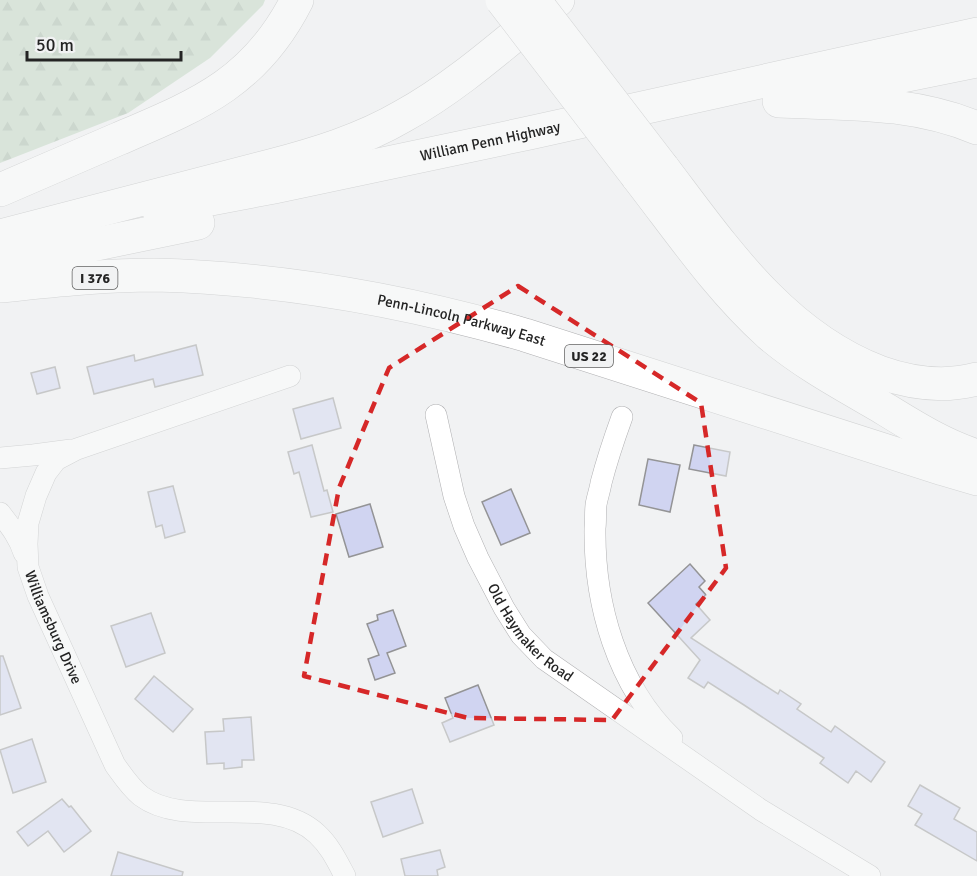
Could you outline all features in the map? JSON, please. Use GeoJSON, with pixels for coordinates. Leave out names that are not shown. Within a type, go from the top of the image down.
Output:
{"type":"FeatureCollection","features":[{"type":"Feature","properties":{"kind":"highway"},"geometry":{"type":"LineString","coordinates":[[0,190],[173,116],[207,98],[254,61],[281,28],[297,0]]}},
{"type":"Feature","properties":{"kind":"highway"},"geometry":{"type":"LineString","coordinates":[[502,0],[650,172],[724,247],[759,288],[809,333],[832,349],[869,368],[913,382],[943,384],[977,379]]}},
{"type":"Feature","properties":{"kind":"highway"},"geometry":{"type":"LineString","coordinates":[[534,0],[650,172],[704,263],[748,314],[794,353],[819,370],[928,435],[949,446],[977,456]]}},
{"type":"Feature","properties":{"kind":"highway"},"geometry":{"type":"LineString","coordinates":[[0,237],[281,163],[356,139],[429,101],[558,0]]}},
{"type":"Feature","properties":{"kind":"highway","name":"William Penn Highway"},"geometry":{"type":"LineString","coordinates":[[0,237],[263,189],[977,34]]}},
{"type":"Feature","properties":{"kind":"highway","name":"William Penn Highway"},"geometry":{"type":"LineString","coordinates":[[0,264],[977,61]]}},
{"type":"Feature","properties":{"kind":"highway"},"geometry":{"type":"LineString","coordinates":[[779,101],[910,108],[977,128]]}},
{"type":"Feature","properties":{"kind":"highway","name":"Penn-Lincoln Parkway East"},"geometry":{"type":"LineString","coordinates":[[0,286],[152,275],[301,286],[417,307],[525,335],[977,479]]}},
{"type":"Feature","properties":{"kind":"highway"},"geometry":{"type":"LineString","coordinates":[[845,386],[927,400],[977,396]]}},
{"type":"Feature","properties":{"kind":"street","name":"Williamsburg Drive"},"geometry":{"type":"LineString","coordinates":[[290,376],[77,448],[56,460],[46,473],[28,523],[28,567],[38,596],[115,765],[127,782],[143,797],[177,811],[261,813],[302,823],[327,845],[345,876]]}},
{"type":"Feature","properties":{"kind":"street","name":"Old Haymaker Road"},"geometry":{"type":"LineString","coordinates":[[436,415],[454,496],[478,558],[504,608],[521,634],[544,659],[771,816],[870,876]]}},
{"type":"Feature","properties":{"kind":"street","name":"Old Haymaker Road"},"geometry":{"type":"LineString","coordinates":[[622,417],[608,457],[596,505],[595,555],[600,599],[616,653],[638,697],[660,727],[717,779]]}},
{"type":"Feature","properties":{"kind":"street"},"geometry":{"type":"LineString","coordinates":[[0,458],[77,448]]}},
{"type":"Feature","properties":{"kind":"street"},"geometry":{"type":"LineString","coordinates":[[0,513],[17,536],[28,567]]}},
{"type":"Feature","properties":{"kind":"street"},"geometry":{"type":"LineString","coordinates":[[603,700],[622,696],[627,687],[626,672]]}},
{"type":"Feature","properties":{"kind":"highlighted area"},"geometry":{"type":"Polygon","coordinates":[[[518,286],[701,403],[726,568],[612,720],[468,718],[304,676],[339,488],[389,368],[518,286]]]}},
{"type":"Feature","properties":{"kind":"green space"},"geometry":{"type":"Polygon","coordinates":[[[0,0],[265,0],[263,5],[210,58],[128,113],[0,163],[0,0]]]}},
{"type":"Feature","properties":{"kind":"building"},"geometry":{"type":"Polygon","coordinates":[[[196,345],[203,375],[155,387],[153,379],[94,394],[87,367],[134,355],[135,361],[196,345]]]}},
{"type":"Feature","properties":{"kind":"building"},"geometry":{"type":"Polygon","coordinates":[[[55,367],[60,388],[37,394],[31,373],[55,367]]]}},
{"type":"Feature","properties":{"kind":"building"},"geometry":{"type":"Polygon","coordinates":[[[333,398],[341,428],[301,439],[293,409],[333,398]]]}},
{"type":"Feature","properties":{"kind":"building"},"geometry":{"type":"Polygon","coordinates":[[[312,445],[324,491],[327,490],[333,512],[311,517],[299,472],[294,474],[288,452],[312,445]]]}},
{"type":"Feature","properties":{"kind":"building"},"geometry":{"type":"Polygon","coordinates":[[[694,445],[730,452],[726,476],[689,469],[694,445]]]}},
{"type":"Feature","properties":{"kind":"building"},"geometry":{"type":"Polygon","coordinates":[[[648,459],[680,465],[670,512],[639,505],[648,459]]]}},
{"type":"Feature","properties":{"kind":"building"},"geometry":{"type":"Polygon","coordinates":[[[173,486],[185,532],[165,538],[162,525],[156,527],[148,492],[173,486]]]}},
{"type":"Feature","properties":{"kind":"building"},"geometry":{"type":"Polygon","coordinates":[[[511,489],[530,533],[501,545],[482,502],[511,489]]]}},
{"type":"Feature","properties":{"kind":"building"},"geometry":{"type":"Polygon","coordinates":[[[370,504],[383,547],[349,557],[336,514],[370,504]]]}},
{"type":"Feature","properties":{"kind":"building"},"geometry":{"type":"Polygon","coordinates":[[[690,564],[705,581],[699,587],[706,595],[696,604],[710,620],[691,638],[778,694],[780,690],[801,704],[797,709],[831,732],[835,726],[885,762],[871,782],[856,771],[848,783],[820,763],[824,758],[744,705],[708,682],[704,688],[688,678],[700,660],[648,603],[690,564]]]}},
{"type":"Feature","properties":{"kind":"building"},"geometry":{"type":"Polygon","coordinates":[[[393,610],[406,646],[387,653],[395,673],[375,680],[368,659],[379,655],[367,624],[378,620],[377,615],[393,610]]]}},
{"type":"Feature","properties":{"kind":"building"},"geometry":{"type":"Polygon","coordinates":[[[151,613],[165,653],[126,667],[111,626],[151,613]]]}},
{"type":"Feature","properties":{"kind":"building"},"geometry":{"type":"Polygon","coordinates":[[[0,656],[3,656],[21,708],[0,715],[0,656]]]}},
{"type":"Feature","properties":{"kind":"building"},"geometry":{"type":"Polygon","coordinates":[[[154,676],[193,709],[173,732],[135,699],[154,676]]]}},
{"type":"Feature","properties":{"kind":"building"},"geometry":{"type":"Polygon","coordinates":[[[478,685],[494,725],[450,742],[442,723],[453,718],[445,698],[478,685]]]}},
{"type":"Feature","properties":{"kind":"building"},"geometry":{"type":"Polygon","coordinates":[[[251,717],[254,760],[242,760],[242,767],[224,769],[224,763],[207,764],[205,732],[224,731],[223,719],[251,717]]]}},
{"type":"Feature","properties":{"kind":"building"},"geometry":{"type":"Polygon","coordinates":[[[32,739],[46,782],[13,793],[0,750],[32,739]]]}},
{"type":"Feature","properties":{"kind":"building"},"geometry":{"type":"Polygon","coordinates":[[[920,785],[960,808],[954,819],[977,832],[977,861],[915,825],[922,814],[908,806],[920,785]]]}},
{"type":"Feature","properties":{"kind":"building"},"geometry":{"type":"Polygon","coordinates":[[[412,789],[423,823],[383,837],[371,802],[412,789]]]}},
{"type":"Feature","properties":{"kind":"building"},"geometry":{"type":"Polygon","coordinates":[[[62,799],[69,807],[71,806],[91,831],[64,852],[48,831],[28,846],[17,832],[62,799]]]}},
{"type":"Feature","properties":{"kind":"building"},"geometry":{"type":"Polygon","coordinates":[[[440,850],[445,867],[437,870],[438,876],[405,876],[401,859],[440,850]]]}},
{"type":"Feature","properties":{"kind":"building"},"geometry":{"type":"Polygon","coordinates":[[[118,852],[183,872],[182,876],[111,876],[118,852]]]}}]}
